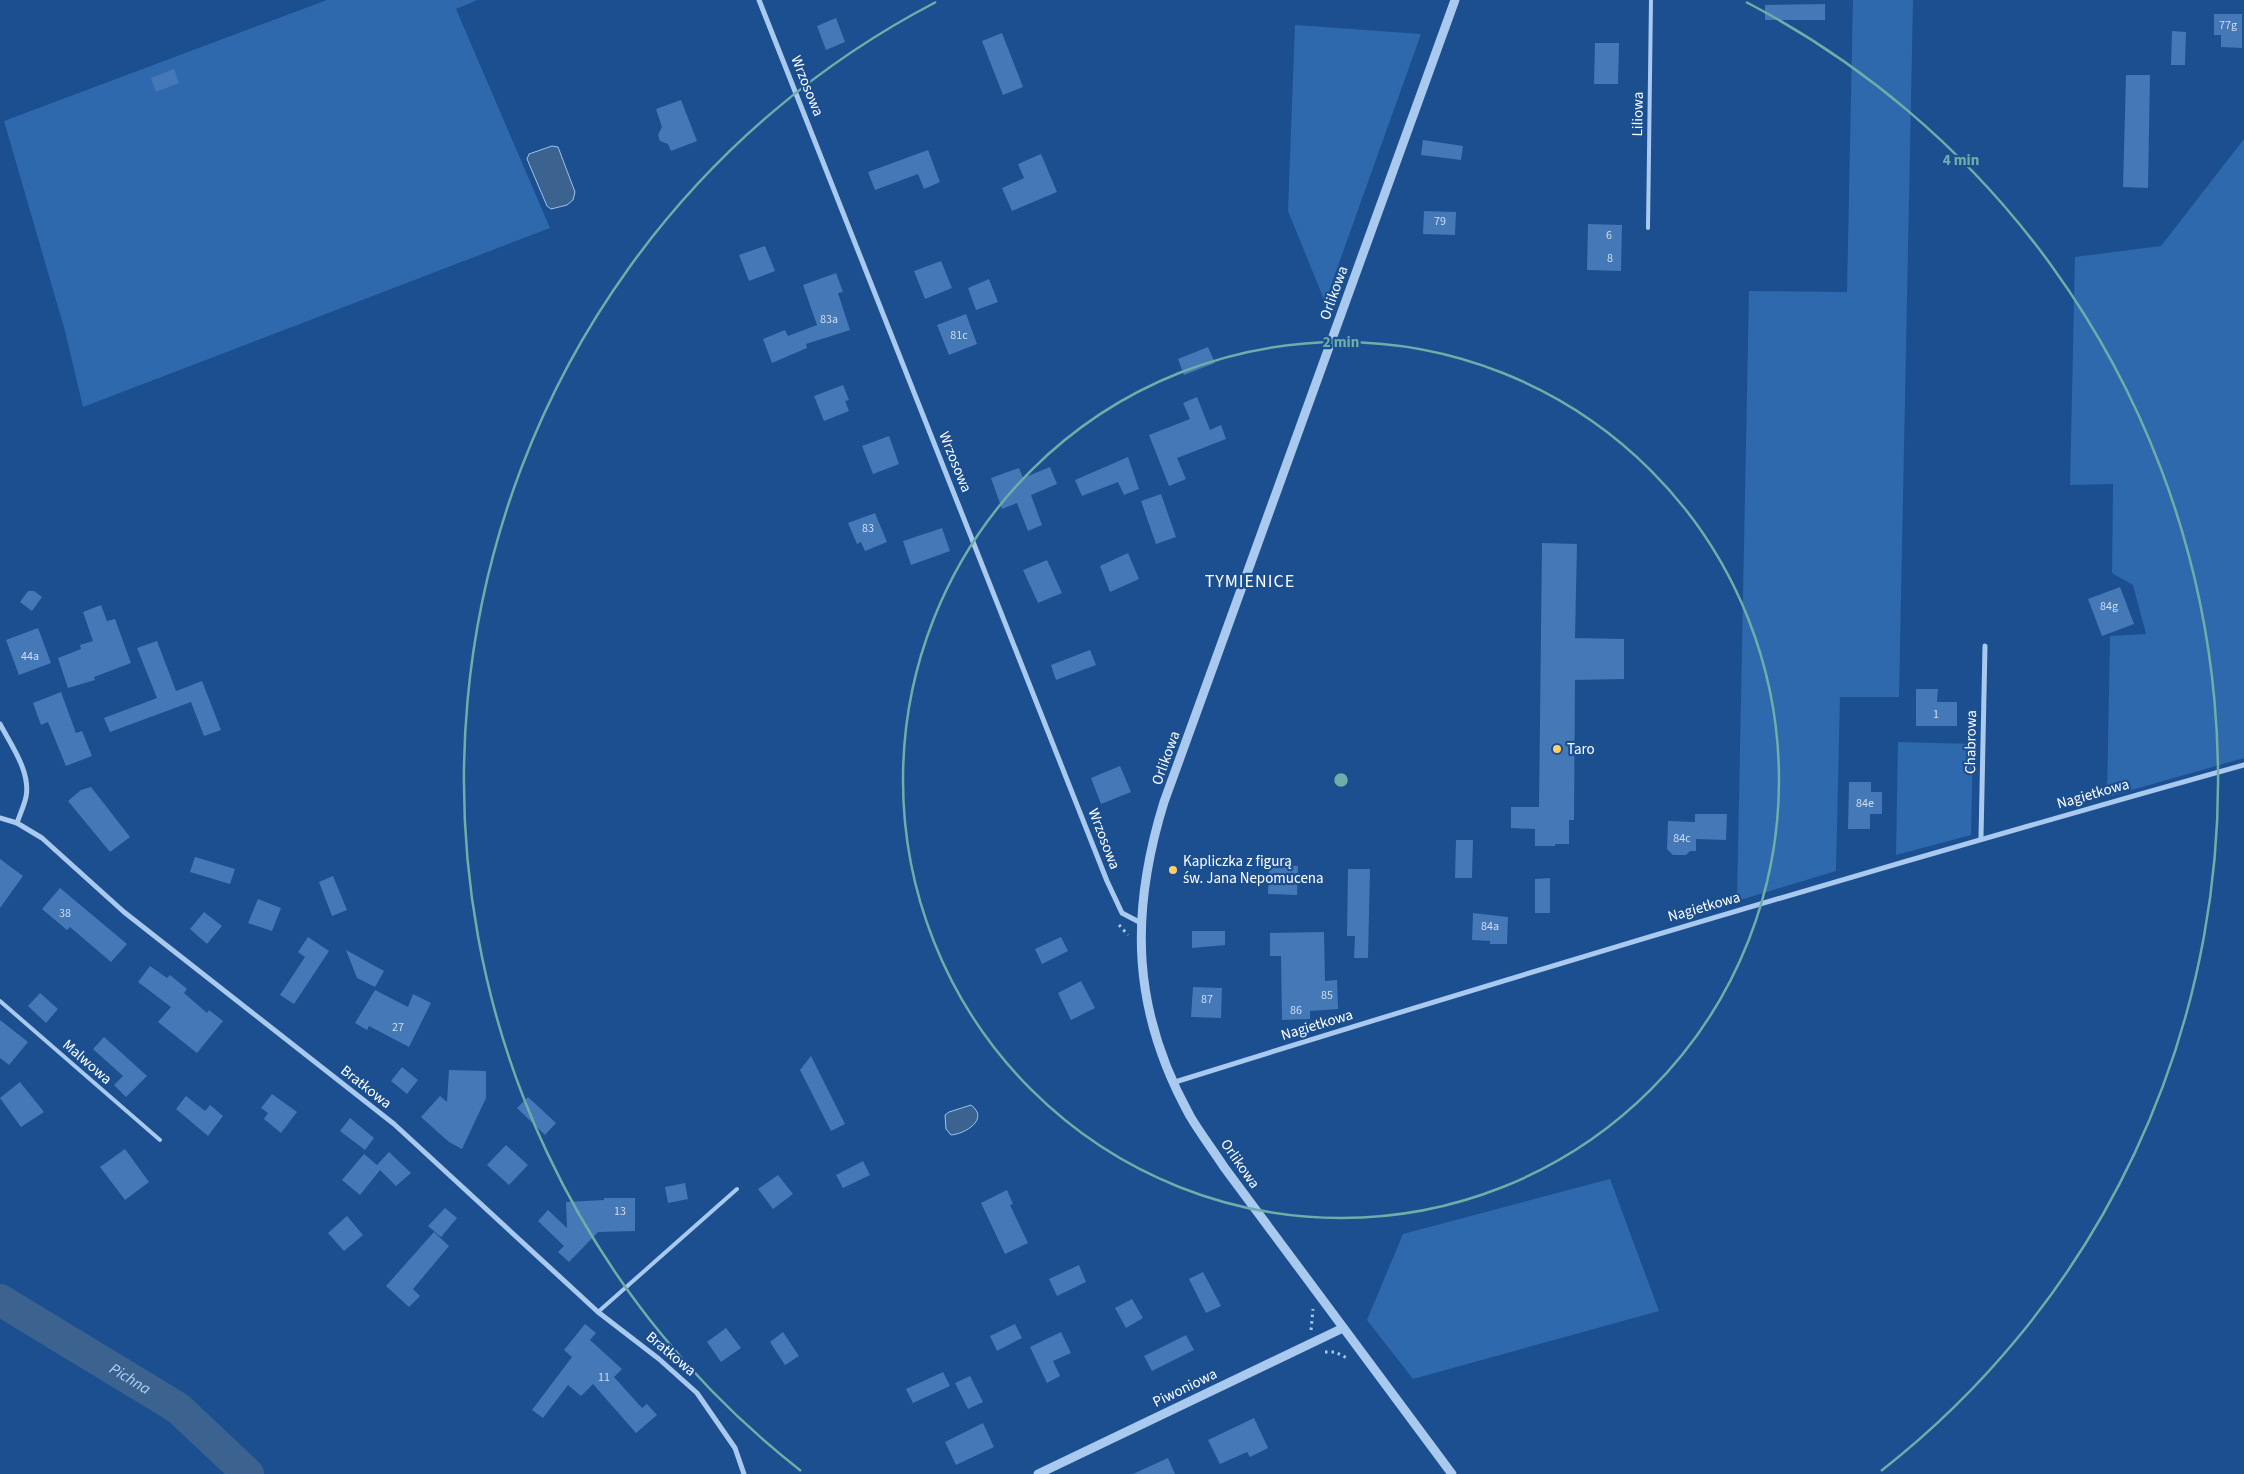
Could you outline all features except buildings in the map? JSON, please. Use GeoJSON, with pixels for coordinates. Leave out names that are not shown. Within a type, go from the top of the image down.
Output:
{"type":"FeatureCollection","features":[{"type":"Feature","properties":{"kind":"street","name":"Wrzosowa"},"geometry":{"type":"LineString","coordinates":[[759,0],[1103,872],[1122,913]]}},
{"type":"Feature","properties":{"kind":"street","name":"Orlikowa"},"geometry":{"type":"LineString","coordinates":[[1452,1474],[1224,1167],[1190,1116],[1158,1042],[1143,981],[1141,924],[1151,846],[1164,802],[1455,0]]}},
{"type":"Feature","properties":{"kind":"street","name":"Chabrowa"},"geometry":{"type":"LineString","coordinates":[[1981,838],[1985,646]]}},
{"type":"Feature","properties":{"kind":"street"},"geometry":{"type":"LineString","coordinates":[[0,724],[21,765],[26,780],[26,796],[17,823]]}},
{"type":"Feature","properties":{"kind":"street","name":"Nagietkowa"},"geometry":{"type":"LineString","coordinates":[[1174,1082],[1508,978],[1981,838],[2244,765]]}},
{"type":"Feature","properties":{"kind":"street","name":"Bratkowa"},"geometry":{"type":"LineString","coordinates":[[0,818],[17,823],[42,838],[124,912],[394,1124],[598,1312],[659,1359],[697,1393],[736,1448],[744,1474]]}},
{"type":"Feature","properties":{"kind":"street"},"geometry":{"type":"LineString","coordinates":[[1122,913],[1141,924]]}},
{"type":"Feature","properties":{"kind":"street","name":"Piwoniowa"},"geometry":{"type":"LineString","coordinates":[[1038,1474],[1343,1328]]}},
{"type":"Feature","properties":{"kind":"lane","name":"Liliowa"},"geometry":{"type":"LineString","coordinates":[[1648,228],[1651,0]]}},
{"type":"Feature","properties":{"kind":"lane","name":"Malwowa"},"geometry":{"type":"LineString","coordinates":[[0,1001],[160,1140]]}},
{"type":"Feature","properties":{"kind":"lane"},"geometry":{"type":"LineString","coordinates":[[598,1312],[737,1189]]}},
{"type":"Feature","properties":{"kind":"path"},"geometry":{"type":"LineString","coordinates":[[1122,913],[1118,924],[1129,936]]}},
{"type":"Feature","properties":{"kind":"path"},"geometry":{"type":"LineString","coordinates":[[1307,1301],[1313,1309],[1310,1328],[1325,1353],[1335,1352],[1351,1360]]}},
{"type":"Feature","properties":{"kind":"shaded area"},"geometry":{"type":"Polygon","coordinates":[[[327,0],[477,0],[456,9],[550,228],[83,407],[65,331],[4,121],[327,0]]]}},
{"type":"Feature","properties":{"kind":"shaded area"},"geometry":{"type":"Polygon","coordinates":[[[1853,0],[1913,0],[1899,697],[1840,697],[1836,871],[1737,901],[1749,291],[1847,292],[1853,0]]]}},
{"type":"Feature","properties":{"kind":"shaded area"},"geometry":{"type":"Polygon","coordinates":[[[1295,25],[1421,34],[1325,302],[1288,211],[1295,25]]]}},
{"type":"Feature","properties":{"kind":"shaded area"},"geometry":{"type":"Polygon","coordinates":[[[2244,139],[2244,758],[2107,797],[2110,636],[2146,634],[2133,585],[2112,573],[2113,484],[2070,485],[2075,257],[2161,246],[2244,139]]]}},
{"type":"Feature","properties":{"kind":"shaded area"},"geometry":{"type":"Polygon","coordinates":[[[552,146],[558,147],[575,192],[573,200],[567,205],[551,209],[547,206],[527,159],[529,154],[552,146]]]}},
{"type":"Feature","properties":{"kind":"shaded area"},"geometry":{"type":"Polygon","coordinates":[[[1898,742],[1973,744],[1971,835],[1896,855],[1898,742]]]}},
{"type":"Feature","properties":{"kind":"shaded area"},"geometry":{"type":"Polygon","coordinates":[[[971,1105],[978,1115],[977,1120],[963,1132],[951,1135],[946,1129],[945,1115],[971,1105]]]}},
{"type":"Feature","properties":{"kind":"shaded area"},"geometry":{"type":"Polygon","coordinates":[[[1610,1179],[1659,1311],[1413,1379],[1367,1320],[1403,1234],[1610,1179]]]}},
{"type":"Feature","properties":{"kind":"waterway","name":"Pichna"},"geometry":{"type":"LineString","coordinates":[[0,1300],[178,1408],[248,1474]]}},
{"type":"Feature","properties":{"kind":"place","name":"Taro"},"geometry":{"type":"Point","coordinates":[1557,749]}},
{"type":"Feature","properties":{"kind":"place","name":"Kapliczka z figurą św. Jana Nepomucena"},"geometry":{"type":"Point","coordinates":[1173,870]}},
{"type":"Feature","properties":{"kind":"district","name":"TYMIENICE"},"geometry":{"type":"Point","coordinates":[1250,581]}}]}
